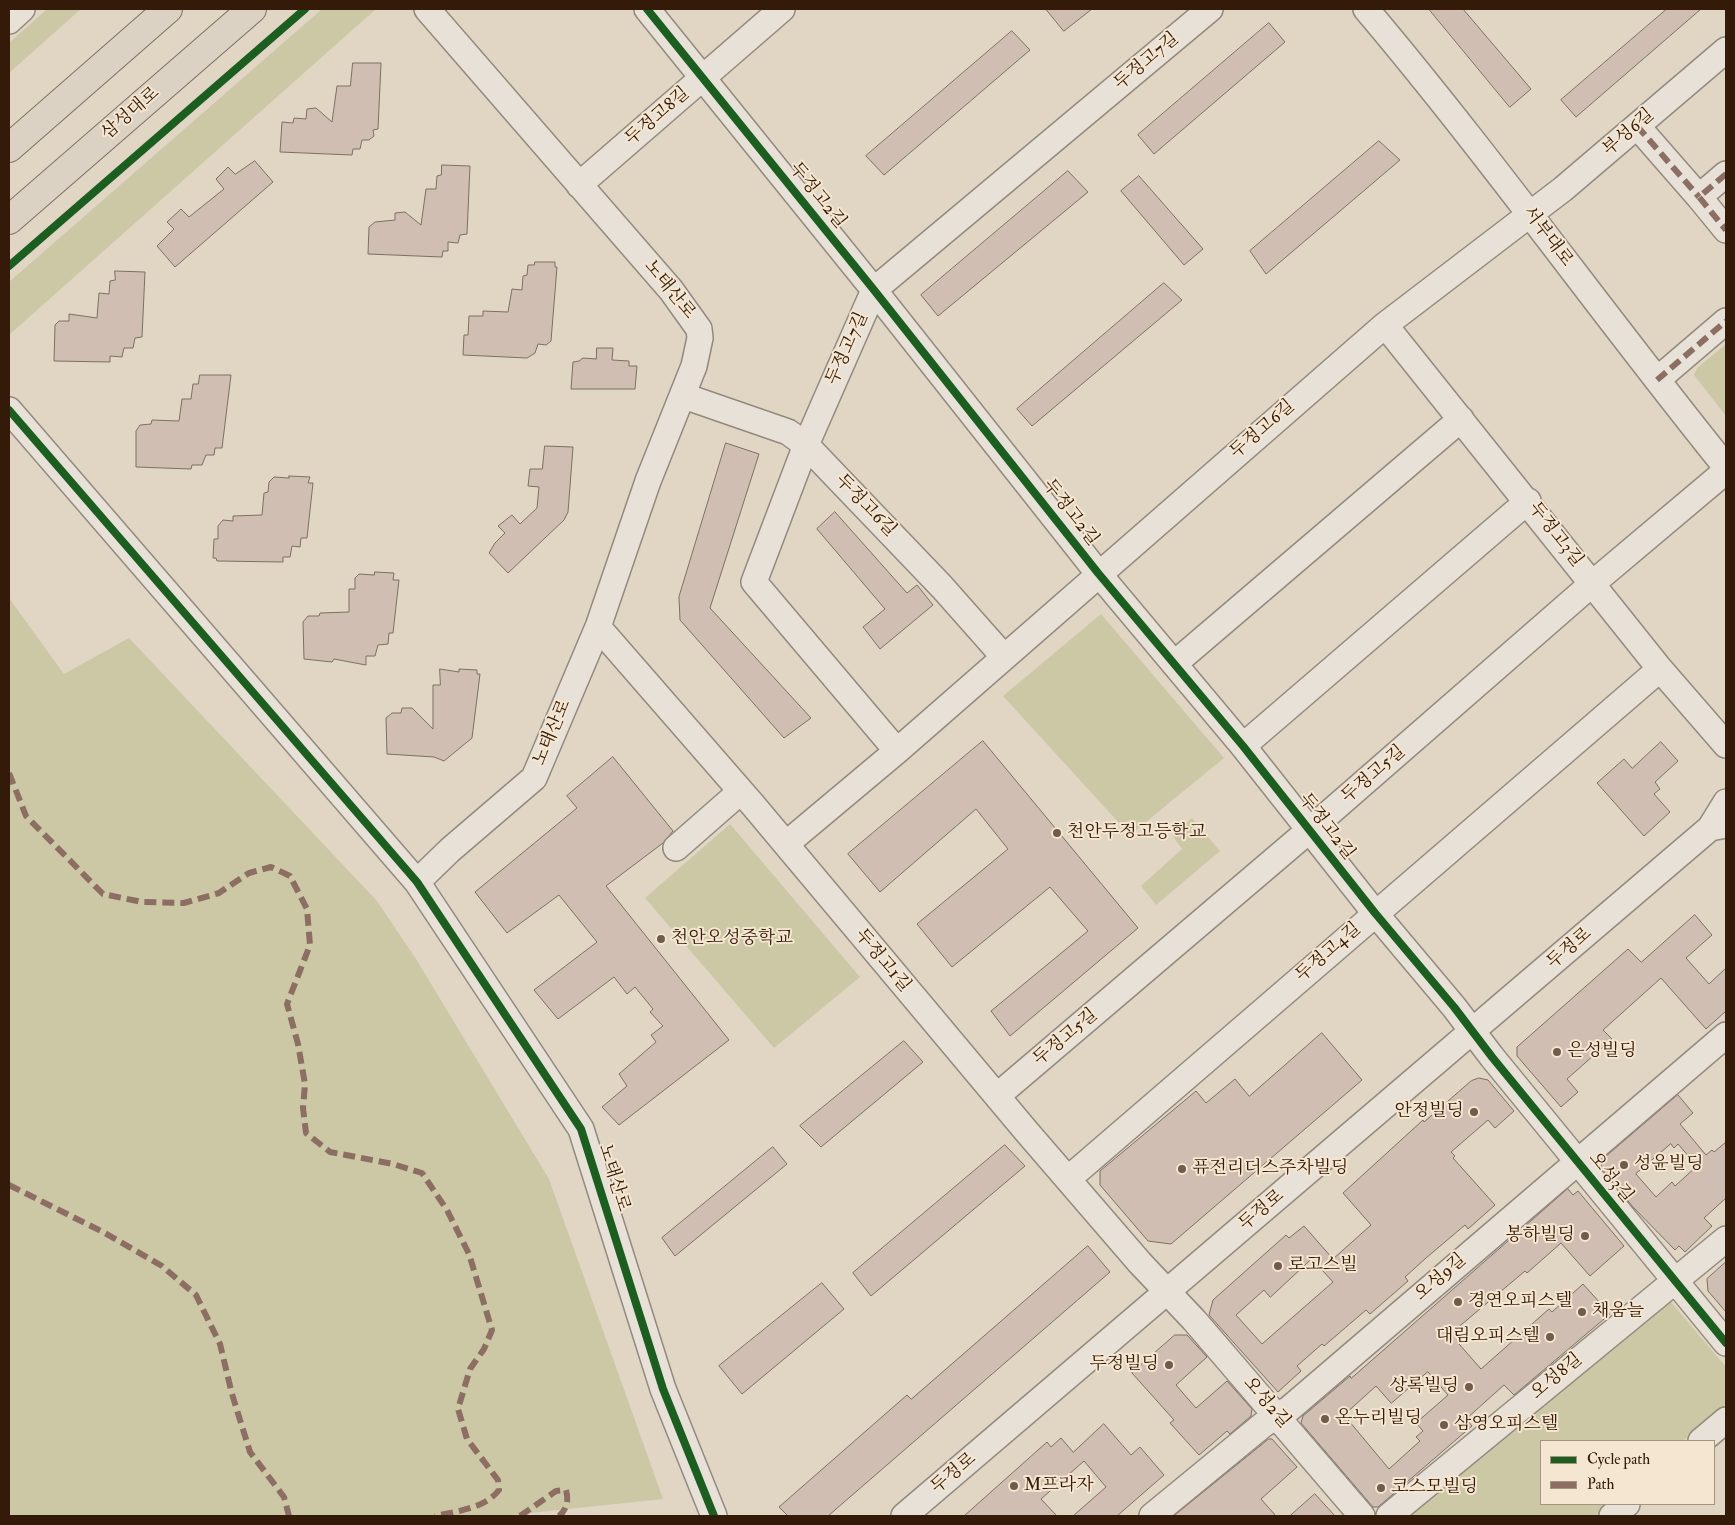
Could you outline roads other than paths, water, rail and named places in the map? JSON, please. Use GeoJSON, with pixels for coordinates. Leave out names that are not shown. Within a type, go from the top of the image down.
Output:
{"type":"FeatureCollection","features":[{"type":"Feature","properties":{"kind":"main road"},"geometry":{"type":"LineString","coordinates":[[9,148],[168,9]]}},
{"type":"Feature","properties":{"kind":"main road","name":"삼성대로"},"geometry":{"type":"LineString","coordinates":[[9,220],[252,9]]}},
{"type":"Feature","properties":{"kind":"street"},"geometry":{"type":"LineString","coordinates":[[9,21],[22,9]]}},
{"type":"Feature","properties":{"kind":"street","name":"노태산로"},"geometry":{"type":"LineString","coordinates":[[427,9],[671,290],[699,329],[700,338],[694,366],[684,396],[648,481],[598,627],[534,778],[450,850],[417,882],[581,1128],[663,1388],[714,1516]]}},
{"type":"Feature","properties":{"kind":"street","name":"두정고2길"},"geometry":{"type":"LineString","coordinates":[[647,9],[874,290],[1098,573],[1243,746],[1375,913],[1474,1032]]}},
{"type":"Feature","properties":{"kind":"street","name":"두정고8길"},"geometry":{"type":"LineString","coordinates":[[578,185],[782,9]]}},
{"type":"Feature","properties":{"kind":"street","name":"두정고7길"},"geometry":{"type":"LineString","coordinates":[[897,751],[754,582],[806,444],[874,290],[1210,9]]}},
{"type":"Feature","properties":{"kind":"street","name":"서부대로"},"geometry":{"type":"LineString","coordinates":[[1366,9],[1531,215],[1657,380],[1726,466]]}},
{"type":"Feature","properties":{"kind":"street","name":"부성6길"},"geometry":{"type":"LineString","coordinates":[[1531,215],[1726,50]]}},
{"type":"Feature","properties":{"kind":"street"},"geometry":{"type":"LineString","coordinates":[[1637,126],[1726,230]]}},
{"type":"Feature","properties":{"kind":"street"},"geometry":{"type":"LineString","coordinates":[[1699,197],[1726,174]]}},
{"type":"Feature","properties":{"kind":"street","name":"두정고6길"},"geometry":{"type":"LineString","coordinates":[[786,844],[897,751],[1098,573],[1385,325],[1531,215]]}},
{"type":"Feature","properties":{"kind":"street"},"geometry":{"type":"LineString","coordinates":[[1657,380],[1726,321]]}},
{"type":"Feature","properties":{"kind":"street","name":"두정고3길"},"geometry":{"type":"LineString","coordinates":[[1385,325],[1528,500],[1660,668],[1726,746]]}},
{"type":"Feature","properties":{"kind":"street","name":"두정고6길"},"geometry":{"type":"LineString","coordinates":[[684,396],[788,432],[806,444],[942,587],[1004,657]]}},
{"type":"Feature","properties":{"kind":"street"},"geometry":{"type":"LineString","coordinates":[[9,410],[417,882]]}},
{"type":"Feature","properties":{"kind":"street"},"geometry":{"type":"LineString","coordinates":[[1174,664],[1461,419]]}},
{"type":"Feature","properties":{"kind":"street","name":"두정고5길"},"geometry":{"type":"LineString","coordinates":[[997,1096],[1310,830],[1592,583],[1726,471]]}},
{"type":"Feature","properties":{"kind":"street"},"geometry":{"type":"LineString","coordinates":[[1243,746],[1528,500]]}},
{"type":"Feature","properties":{"kind":"street","name":"두정고1길"},"geometry":{"type":"LineString","coordinates":[[598,627],[786,844],[1140,1263],[1169,1292]]}},
{"type":"Feature","properties":{"kind":"street","name":"두정고4길"},"geometry":{"type":"LineString","coordinates":[[1068,1179],[1660,668]]}},
{"type":"Feature","properties":{"kind":"street"},"geometry":{"type":"LineString","coordinates":[[676,848],[740,792]]}},
{"type":"Feature","properties":{"kind":"street","name":"두정로"},"geometry":{"type":"LineString","coordinates":[[904,1516],[1718,826],[1726,802]]}},
{"type":"Feature","properties":{"kind":"street","name":"오성3길"},"geometry":{"type":"LineString","coordinates":[[1474,1032],[1577,1162],[1726,1342]]}},
{"type":"Feature","properties":{"kind":"street","name":"오성9길"},"geometry":{"type":"LineString","coordinates":[[1152,1516],[1264,1424],[1278,1417],[1726,1035]]}},
{"type":"Feature","properties":{"kind":"street","name":"오성8길"},"geometry":{"type":"LineString","coordinates":[[1389,1516],[1726,1239]]}},
{"type":"Feature","properties":{"kind":"street","name":"오성2길"},"geometry":{"type":"LineString","coordinates":[[1169,1292],[1362,1516]]}},
{"type":"Feature","properties":{"kind":"street"},"geometry":{"type":"LineString","coordinates":[[1702,1440],[1726,1420]]}},
{"type":"Feature","properties":{"kind":"street"},"geometry":{"type":"LineString","coordinates":[[1612,1516],[1626,1505]]}},
{"type":"Feature","properties":{"kind":"place","name":"천안두정고등학교"},"geometry":{"type":"Point","coordinates":[1057,833]}},
{"type":"Feature","properties":{"kind":"place","name":"천안오성중학교"},"geometry":{"type":"Point","coordinates":[661,939]}},
{"type":"Feature","properties":{"kind":"place","name":"은성빌딩"},"geometry":{"type":"Point","coordinates":[1557,1052]}},
{"type":"Feature","properties":{"kind":"place","name":"안정빌딩"},"geometry":{"type":"Point","coordinates":[1474,1112]}},
{"type":"Feature","properties":{"kind":"place","name":"성윤빌딩"},"geometry":{"type":"Point","coordinates":[1624,1165]}},
{"type":"Feature","properties":{"kind":"place","name":"퓨전리더스주차빌딩"},"geometry":{"type":"Point","coordinates":[1182,1169]}},
{"type":"Feature","properties":{"kind":"place","name":"봉하빌딩"},"geometry":{"type":"Point","coordinates":[1585,1236]}},
{"type":"Feature","properties":{"kind":"place","name":"로고스빌"},"geometry":{"type":"Point","coordinates":[1278,1266]}},
{"type":"Feature","properties":{"kind":"place","name":"경연오피스텔"},"geometry":{"type":"Point","coordinates":[1458,1302]}},
{"type":"Feature","properties":{"kind":"place","name":"채움늘"},"geometry":{"type":"Point","coordinates":[1582,1312]}},
{"type":"Feature","properties":{"kind":"place","name":"대림오피스텔"},"geometry":{"type":"Point","coordinates":[1550,1337]}},
{"type":"Feature","properties":{"kind":"place","name":"두정빌딩"},"geometry":{"type":"Point","coordinates":[1169,1365]}},
{"type":"Feature","properties":{"kind":"place","name":"상록빌딩"},"geometry":{"type":"Point","coordinates":[1469,1387]}},
{"type":"Feature","properties":{"kind":"place","name":"온누리빌딩"},"geometry":{"type":"Point","coordinates":[1325,1419]}},
{"type":"Feature","properties":{"kind":"place","name":"삼영오피스텔"},"geometry":{"type":"Point","coordinates":[1444,1425]}},
{"type":"Feature","properties":{"kind":"place","name":"M프라자"},"geometry":{"type":"Point","coordinates":[1014,1486]}},
{"type":"Feature","properties":{"kind":"place","name":"코스모빌딩"},"geometry":{"type":"Point","coordinates":[1381,1488]}}]}
